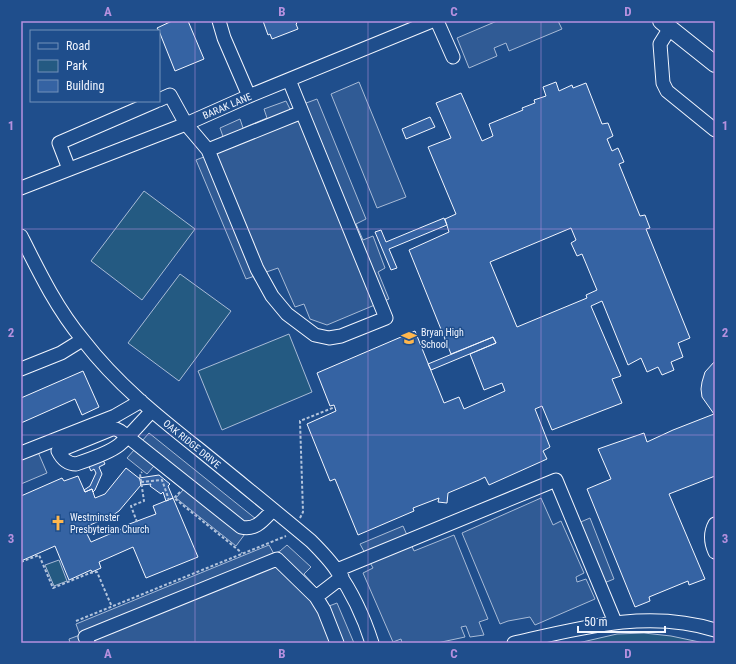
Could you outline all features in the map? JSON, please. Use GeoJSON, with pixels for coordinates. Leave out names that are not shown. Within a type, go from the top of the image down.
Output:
{"type":"FeatureCollection","features":[{"type":"Feature","properties":{"kind":"main road"},"geometry":{"type":"LineString","coordinates":[[665,24],[715,64]]}},
{"type":"Feature","properties":{"kind":"street"},"geometry":{"type":"LineString","coordinates":[[219,21],[224,38],[249,96]]}},
{"type":"Feature","properties":{"kind":"street","name":"BARAK LANE"},"geometry":{"type":"LineString","coordinates":[[21,188],[186,124],[249,96],[432,21]]}},
{"type":"Feature","properties":{"kind":"street"},"geometry":{"type":"LineString","coordinates":[[437,21],[453,57]]}},
{"type":"Feature","properties":{"kind":"street"},"geometry":{"type":"LineString","coordinates":[[665,24],[660,44],[663,83],[665,88],[715,130]]}},
{"type":"Feature","properties":{"kind":"street"},"geometry":{"type":"LineString","coordinates":[[160,100],[170,95],[186,124],[208,150],[257,269],[272,296],[287,314],[315,335],[329,338],[341,336],[386,318],[288,80]]}},
{"type":"Feature","properties":{"kind":"street"},"geometry":{"type":"LineString","coordinates":[[69,169],[59,143],[154,102]]}},
{"type":"Feature","properties":{"kind":"street"},"geometry":{"type":"LineString","coordinates":[[208,150],[302,112]]}},
{"type":"Feature","properties":{"kind":"street","name":"OAK RIDGE DRIVE"},"geometry":{"type":"LineString","coordinates":[[21,236],[54,298],[82,340],[112,375],[152,411],[311,541],[340,574],[356,604],[372,643]]}},
{"type":"Feature","properties":{"kind":"street"},"geometry":{"type":"LineString","coordinates":[[21,369],[61,353],[82,340]]}},
{"type":"Feature","properties":{"kind":"street"},"geometry":{"type":"LineString","coordinates":[[21,453],[115,416],[141,401]]}},
{"type":"Feature","properties":{"kind":"street"},"geometry":{"type":"LineString","coordinates":[[152,411],[128,437],[242,527],[247,528],[258,525],[273,510]]}},
{"type":"Feature","properties":{"kind":"street"},"geometry":{"type":"LineString","coordinates":[[316,597],[340,574],[556,480],[615,622]]}},
{"type":"Feature","properties":{"kind":"street"},"geometry":{"type":"LineString","coordinates":[[715,524],[711,535],[715,552]]}},
{"type":"Feature","properties":{"kind":"street"},"geometry":{"type":"LineString","coordinates":[[88,643],[85,637],[277,559],[316,597],[324,610],[336,643]]}},
{"type":"Feature","properties":{"kind":"street"},"geometry":{"type":"LineString","coordinates":[[514,643],[581,628],[615,622],[638,620],[671,621],[715,630]]}},
{"type":"Feature","properties":{"kind":"path"},"geometry":{"type":"LineString","coordinates":[[300,519],[303,512],[300,421],[335,407]]}},
{"type":"Feature","properties":{"kind":"path"},"geometry":{"type":"LineString","coordinates":[[137,522],[131,506],[144,501],[140,474],[142,472]]}},
{"type":"Feature","properties":{"kind":"path"},"geometry":{"type":"LineString","coordinates":[[141,482],[162,480],[169,500]]}},
{"type":"Feature","properties":{"kind":"path"},"geometry":{"type":"LineString","coordinates":[[186,484],[174,498],[242,553]]}},
{"type":"Feature","properties":{"kind":"path"},"geometry":{"type":"LineString","coordinates":[[76,621],[285,537],[288,534]]}},
{"type":"Feature","properties":{"kind":"path"},"geometry":{"type":"LineString","coordinates":[[21,562],[39,555],[53,588],[96,572],[112,607]]}},
{"type":"Feature","properties":{"kind":"green space"},"geometry":{"type":"Polygon","coordinates":[[[144,191],[195,229],[142,300],[91,261],[144,191]]]}},
{"type":"Feature","properties":{"kind":"green space"},"geometry":{"type":"Polygon","coordinates":[[[180,274],[231,311],[179,381],[128,343],[180,274]]]}},
{"type":"Feature","properties":{"kind":"green space"},"geometry":{"type":"Polygon","coordinates":[[[289,334],[312,392],[222,430],[198,371],[289,334]]]}},
{"type":"Feature","properties":{"kind":"green space"},"geometry":{"type":"Polygon","coordinates":[[[59,560],[67,581],[54,586],[45,565],[59,560]]]}},
{"type":"Feature","properties":{"kind":"green space"},"geometry":{"type":"Polygon","coordinates":[[[644,633],[671,636],[704,643],[578,643],[617,634],[644,633]]]}},
{"type":"Feature","properties":{"kind":"shaded area"},"geometry":{"type":"Polygon","coordinates":[[[497,21],[558,21],[562,29],[509,51],[506,43],[494,48],[497,56],[469,68],[457,38],[497,21]]]}},
{"type":"Feature","properties":{"kind":"shaded area"},"geometry":{"type":"Polygon","coordinates":[[[359,82],[406,197],[377,208],[331,94],[359,82]]]}},
{"type":"Feature","properties":{"kind":"shaded area"},"geometry":{"type":"Polygon","coordinates":[[[317,99],[366,219],[356,224],[363,240],[373,236],[385,268],[378,272],[389,299],[327,325],[310,319],[304,304],[295,307],[278,268],[246,279],[196,160],[227,148],[220,128],[240,119],[243,128],[267,118],[264,109],[286,101],[290,109],[317,99]]]}},
{"type":"Feature","properties":{"kind":"shaded area"},"geometry":{"type":"Polygon","coordinates":[[[149,433],[256,519],[236,546],[176,498],[183,490],[154,466],[147,474],[127,458],[149,433]]]}},
{"type":"Feature","properties":{"kind":"shaded area"},"geometry":{"type":"Polygon","coordinates":[[[38,452],[47,473],[21,484],[21,459],[38,452]]]}},
{"type":"Feature","properties":{"kind":"shaded area"},"geometry":{"type":"Polygon","coordinates":[[[541,498],[553,525],[561,521],[584,573],[576,577],[577,582],[586,579],[595,599],[535,625],[530,617],[500,624],[462,533],[541,498]]]}},
{"type":"Feature","properties":{"kind":"shaded area"},"geometry":{"type":"Polygon","coordinates":[[[590,518],[614,579],[594,587],[569,527],[590,518]]]}},
{"type":"Feature","properties":{"kind":"shaded area"},"geometry":{"type":"Polygon","coordinates":[[[403,526],[414,551],[454,535],[488,619],[479,622],[484,635],[470,637],[466,626],[461,627],[465,637],[437,643],[402,643],[401,639],[393,642],[363,573],[373,568],[360,544],[403,526]]]}},
{"type":"Feature","properties":{"kind":"shaded area"},"geometry":{"type":"Polygon","coordinates":[[[269,545],[274,554],[287,545],[311,567],[304,574],[324,596],[329,606],[337,603],[354,643],[70,643],[69,639],[80,635],[76,624],[269,545]]]}},
{"type":"Feature","properties":{"kind":"building"},"geometry":{"type":"Polygon","coordinates":[[[172,21],[188,21],[204,59],[175,71],[160,34],[160,30],[157,28],[172,21]]]}},
{"type":"Feature","properties":{"kind":"building"},"geometry":{"type":"Polygon","coordinates":[[[263,21],[296,21],[298,29],[272,39],[270,34],[268,35],[263,21]]]}},
{"type":"Feature","properties":{"kind":"building"},"geometry":{"type":"Polygon","coordinates":[[[556,82],[559,91],[572,85],[573,88],[586,83],[602,124],[608,123],[613,136],[607,139],[612,151],[618,148],[624,162],[619,164],[640,216],[645,215],[650,228],[646,229],[690,338],[678,343],[683,357],[671,362],[674,370],[662,375],[658,367],[647,372],[641,358],[628,365],[602,301],[591,306],[621,376],[612,379],[622,403],[552,430],[542,406],[535,409],[550,447],[543,451],[547,459],[489,485],[485,477],[448,493],[447,503],[438,502],[439,498],[413,508],[414,511],[358,535],[335,479],[330,481],[307,424],[336,411],[334,405],[330,406],[317,373],[415,331],[444,403],[459,397],[464,409],[505,391],[502,383],[484,390],[470,354],[496,343],[493,337],[451,354],[409,250],[449,232],[445,219],[456,214],[428,147],[451,138],[436,103],[461,93],[482,141],[493,136],[489,124],[523,110],[522,108],[535,103],[534,100],[546,96],[543,87],[556,82]],[[571,228],[490,262],[517,327],[587,298],[586,295],[597,290],[582,254],[577,256],[571,243],[576,240],[571,228]]]}},
{"type":"Feature","properties":{"kind":"building"},"geometry":{"type":"Polygon","coordinates":[[[430,117],[435,127],[406,139],[402,129],[430,117]]]}},
{"type":"Feature","properties":{"kind":"building"},"geometry":{"type":"Polygon","coordinates":[[[444,218],[447,225],[389,249],[397,268],[391,270],[375,232],[381,230],[386,242],[444,218]]]}},
{"type":"Feature","properties":{"kind":"building"},"geometry":{"type":"Polygon","coordinates":[[[493,337],[496,343],[431,370],[428,364],[493,337]]]}},
{"type":"Feature","properties":{"kind":"building"},"geometry":{"type":"Polygon","coordinates":[[[715,361],[715,476],[669,494],[705,579],[689,585],[688,581],[649,597],[650,601],[635,607],[587,489],[611,479],[598,449],[644,433],[647,442],[714,414],[702,397],[701,389],[705,372],[715,361]]]}},
{"type":"Feature","properties":{"kind":"building"},"geometry":{"type":"Polygon","coordinates":[[[83,371],[99,407],[82,415],[75,399],[21,423],[21,398],[83,371]]]}},
{"type":"Feature","properties":{"kind":"building"},"geometry":{"type":"Polygon","coordinates":[[[98,450],[105,464],[99,467],[102,474],[95,490],[93,492],[92,489],[85,492],[84,490],[90,486],[96,473],[94,469],[91,471],[84,456],[98,450]]]}},
{"type":"Feature","properties":{"kind":"building","name":"Westminster Presbyterian Church"},"geometry":{"type":"Polygon","coordinates":[[[126,468],[140,479],[141,485],[119,511],[90,525],[91,527],[85,530],[91,542],[126,527],[124,526],[156,514],[153,506],[173,498],[198,557],[146,578],[133,547],[99,562],[101,568],[92,572],[91,570],[69,580],[55,546],[21,561],[21,496],[62,478],[64,481],[78,476],[85,492],[92,489],[95,498],[105,494],[126,468]]]}},
{"type":"Feature","properties":{"kind":"building"},"geometry":{"type":"Polygon","coordinates":[[[159,475],[170,484],[168,486],[173,498],[166,501],[163,492],[161,494],[150,486],[151,484],[141,485],[139,478],[159,475]]]}},
{"type":"Feature","properties":{"kind":"place","name":"Bryan High School"},"geometry":{"type":"Point","coordinates":[409,338]}},
{"type":"Feature","properties":{"kind":"place","name":"Westminster Presbyterian Church"},"geometry":{"type":"Point","coordinates":[58,523]}}]}
